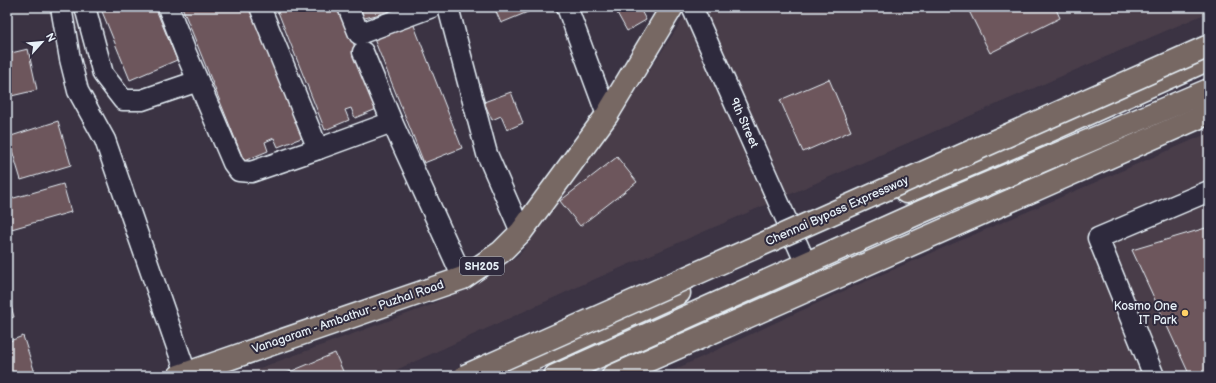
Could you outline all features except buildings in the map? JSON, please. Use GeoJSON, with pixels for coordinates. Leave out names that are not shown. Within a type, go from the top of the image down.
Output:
{"type":"FeatureCollection","features":[{"type":"Feature","properties":{"kind":"main road","name":"Vanagaram - Ambathur - Puzhal Road"},"geometry":{"type":"LineString","coordinates":[[184,375],[463,278],[501,252],[521,232],[607,115],[672,7]]}},
{"type":"Feature","properties":{"kind":"main road","name":"Chennai Bypass Expressway"},"geometry":{"type":"LineString","coordinates":[[465,376],[1209,46]]}},
{"type":"Feature","properties":{"kind":"main road"},"geometry":{"type":"LineString","coordinates":[[496,376],[796,240],[1042,134],[1209,59]]}},
{"type":"Feature","properties":{"kind":"main road"},"geometry":{"type":"LineString","coordinates":[[555,376],[923,211],[1209,90]]}},
{"type":"Feature","properties":{"kind":"main road"},"geometry":{"type":"LineString","coordinates":[[612,376],[1209,113]]}},
{"type":"Feature","properties":{"kind":"street"},"geometry":{"type":"LineString","coordinates":[[61,7],[70,59],[78,91],[105,140],[184,375]]}},
{"type":"Feature","properties":{"kind":"street"},"geometry":{"type":"LineString","coordinates":[[85,7],[103,74],[122,100],[142,100],[198,81]]}},
{"type":"Feature","properties":{"kind":"street"},"geometry":{"type":"LineString","coordinates":[[168,7],[233,163],[239,171],[251,172],[392,122]]}},
{"type":"Feature","properties":{"kind":"street"},"geometry":{"type":"LineString","coordinates":[[260,7],[318,149]]}},
{"type":"Feature","properties":{"kind":"street"},"geometry":{"type":"LineString","coordinates":[[348,7],[359,34],[432,7]]}},
{"type":"Feature","properties":{"kind":"street"},"geometry":{"type":"LineString","coordinates":[[448,7],[487,154],[521,232]]}},
{"type":"Feature","properties":{"kind":"street"},"geometry":{"type":"LineString","coordinates":[[567,7],[607,115]]}},
{"type":"Feature","properties":{"kind":"street","name":"9th Street"},"geometry":{"type":"LineString","coordinates":[[692,7],[806,264]]}},
{"type":"Feature","properties":{"kind":"street"},"geometry":{"type":"LineString","coordinates":[[363,52],[392,122],[463,278]]}},
{"type":"Feature","properties":{"kind":"street"},"geometry":{"type":"LineString","coordinates":[[1154,376],[1098,238],[1209,191]]}},
{"type":"Feature","properties":{"kind":"shaded area"},"geometry":{"type":"Polygon","coordinates":[[[691,7],[1209,7],[1209,12],[588,282],[383,376],[238,376],[429,306],[518,257],[609,132],[691,7]]]}},
{"type":"Feature","properties":{"kind":"shaded area"},"geometry":{"type":"Polygon","coordinates":[[[1209,133],[1209,376],[661,376],[846,290],[1209,133]]]}},
{"type":"Feature","properties":{"kind":"place","name":"Kosmo One IT Park"},"geometry":{"type":"Point","coordinates":[1185,313]}}]}
